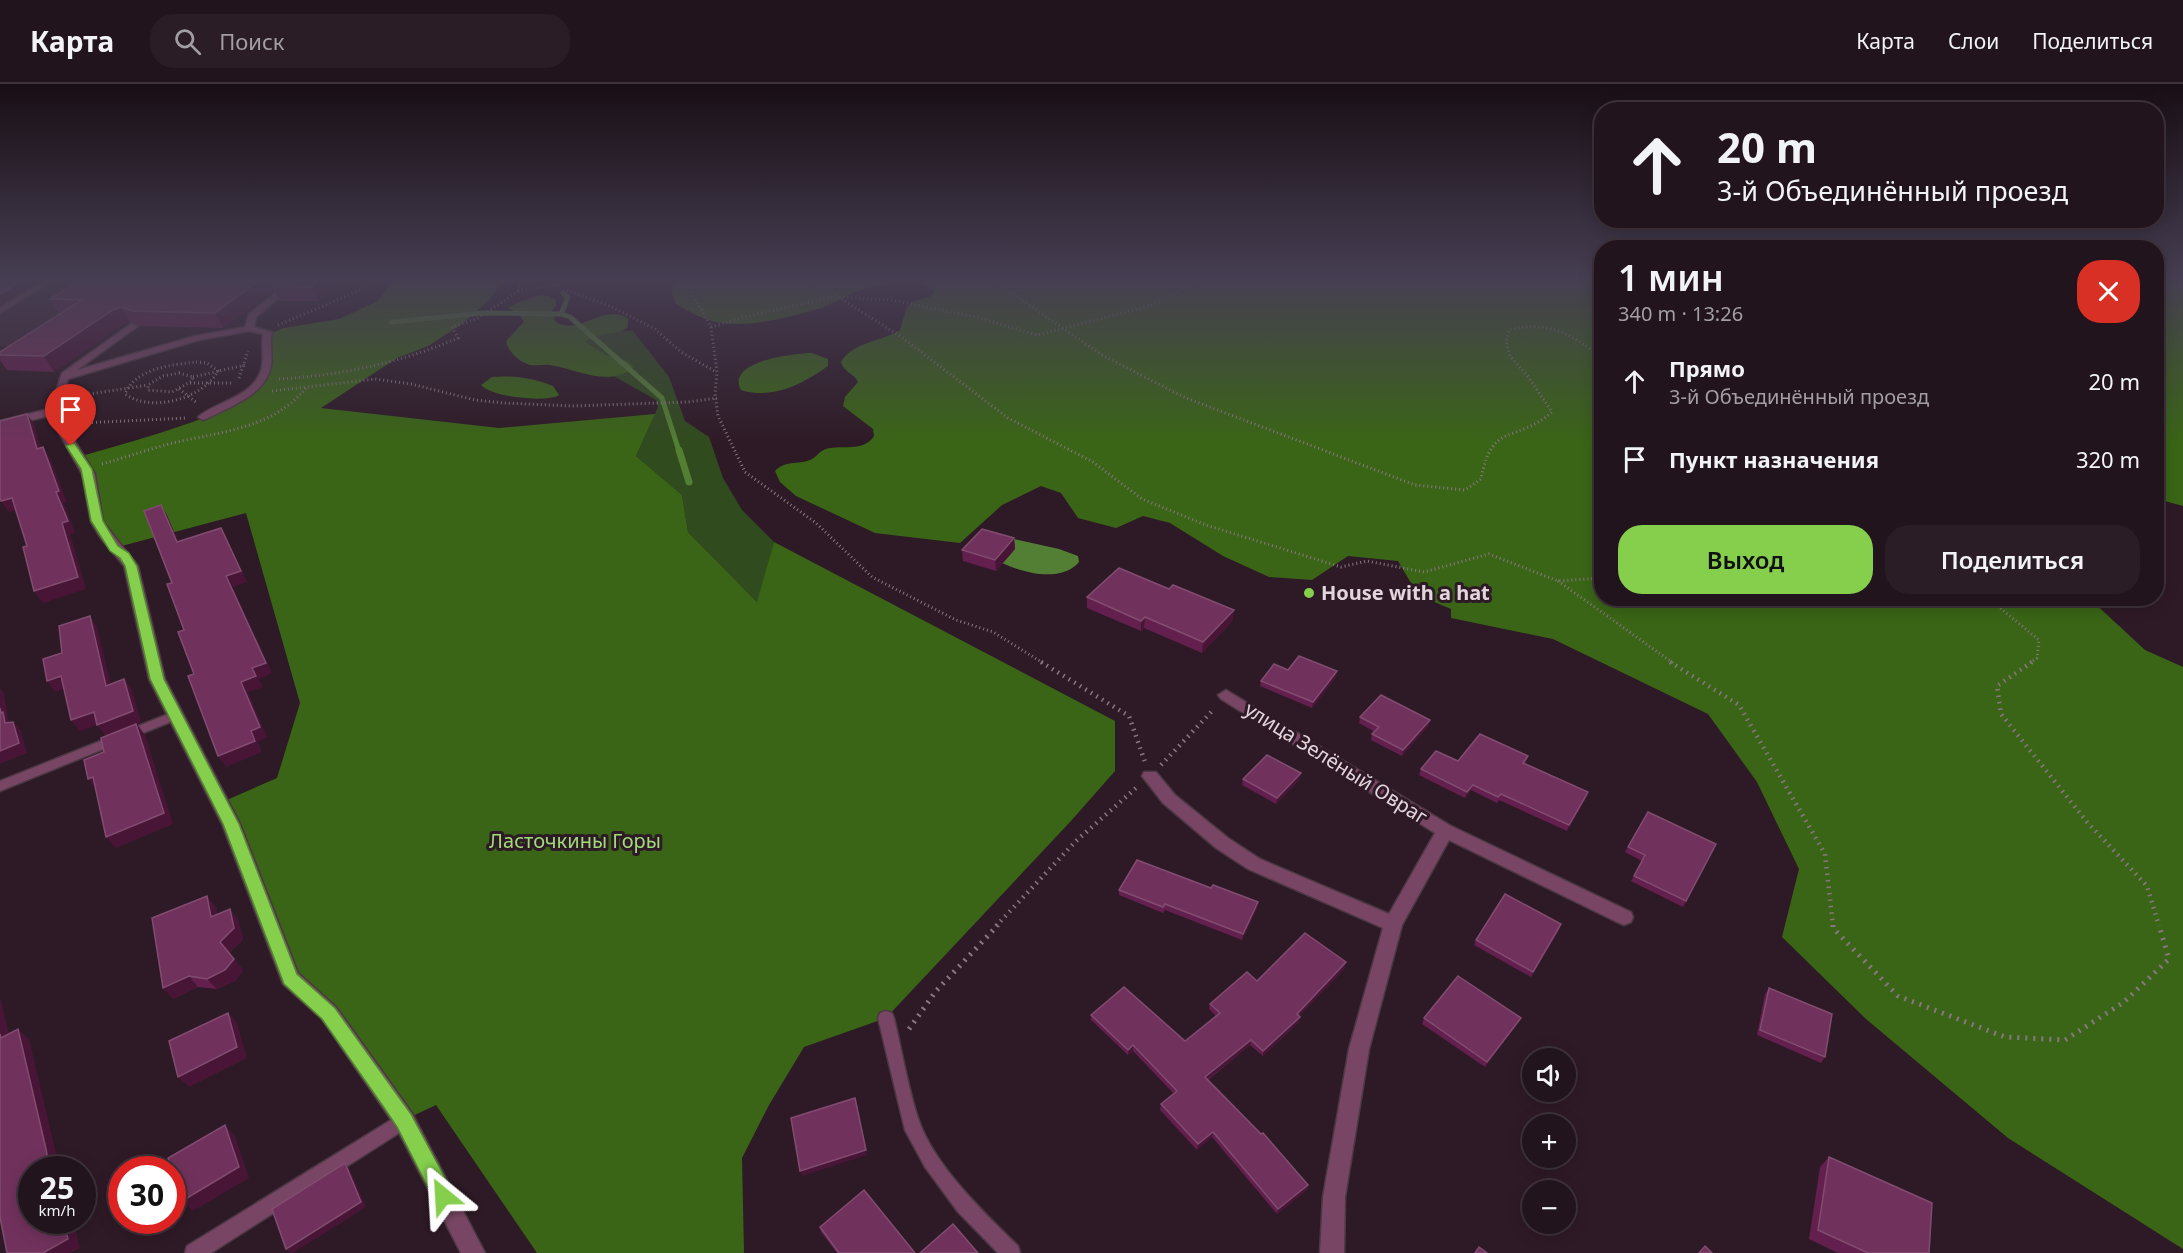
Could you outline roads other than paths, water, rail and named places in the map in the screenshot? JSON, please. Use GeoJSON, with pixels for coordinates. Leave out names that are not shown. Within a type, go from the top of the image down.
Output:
{"type":"FeatureCollection","features":[{"type":"Feature","properties":{"kind":"street"},"geometry":{"type":"LineString","coordinates":[[0,425],[58,417],[87,469],[97,521],[114,548],[124,555],[131,566],[157,679],[231,824],[290,978],[329,1013],[404,1120],[473,1253]]}},
{"type":"Feature","properties":{"kind":"street","name":"улица Зелёный Овраг"},"geometry":{"type":"LineString","coordinates":[[1226,696],[1445,831],[1624,917]]}},
{"type":"Feature","properties":{"kind":"street"},"geometry":{"type":"LineString","coordinates":[[1150,776],[1169,799],[1222,843],[1254,864],[1393,924]]}},
{"type":"Feature","properties":{"kind":"street","name":"улица Зелёный Овраг"},"geometry":{"type":"LineString","coordinates":[[1332,1253],[1334,1197],[1359,1049],[1393,924],[1445,831]]}},
{"type":"Feature","properties":{"kind":"lane"},"geometry":{"type":"LineString","coordinates":[[58,417],[56,406],[66,373],[122,335]]}},
{"type":"Feature","properties":{"kind":"lane"},"geometry":{"type":"LineString","coordinates":[[64,377],[216,335]]}},
{"type":"Feature","properties":{"kind":"lane"},"geometry":{"type":"LineString","coordinates":[[203,417],[250,391],[262,380],[267,367],[265,340],[267,335]]}},
{"type":"Feature","properties":{"kind":"lane"},"geometry":{"type":"LineString","coordinates":[[0,786],[176,715]]}},
{"type":"Feature","properties":{"kind":"lane"},"geometry":{"type":"LineString","coordinates":[[885,1017],[911,1124],[931,1161],[964,1206],[1011,1253]]}},
{"type":"Feature","properties":{"kind":"lane"},"geometry":{"type":"LineString","coordinates":[[194,1253],[404,1120]]}},
{"type":"Feature","properties":{"kind":"waterway"},"geometry":{"type":"LineString","coordinates":[[590,335],[662,398],[679,451]]}},
{"type":"Feature","properties":{"kind":"waterway"},"geometry":{"type":"LineString","coordinates":[[679,450],[689,482]]}},
{"type":"Feature","properties":{"kind":"place","name":"House with a hat"},"geometry":{"type":"Point","coordinates":[1309,593]}},
{"type":"Feature","properties":{"kind":"park label","name":"Ласточкины Горы"},"geometry":{"type":"Point","coordinates":[575,841]}}]}
